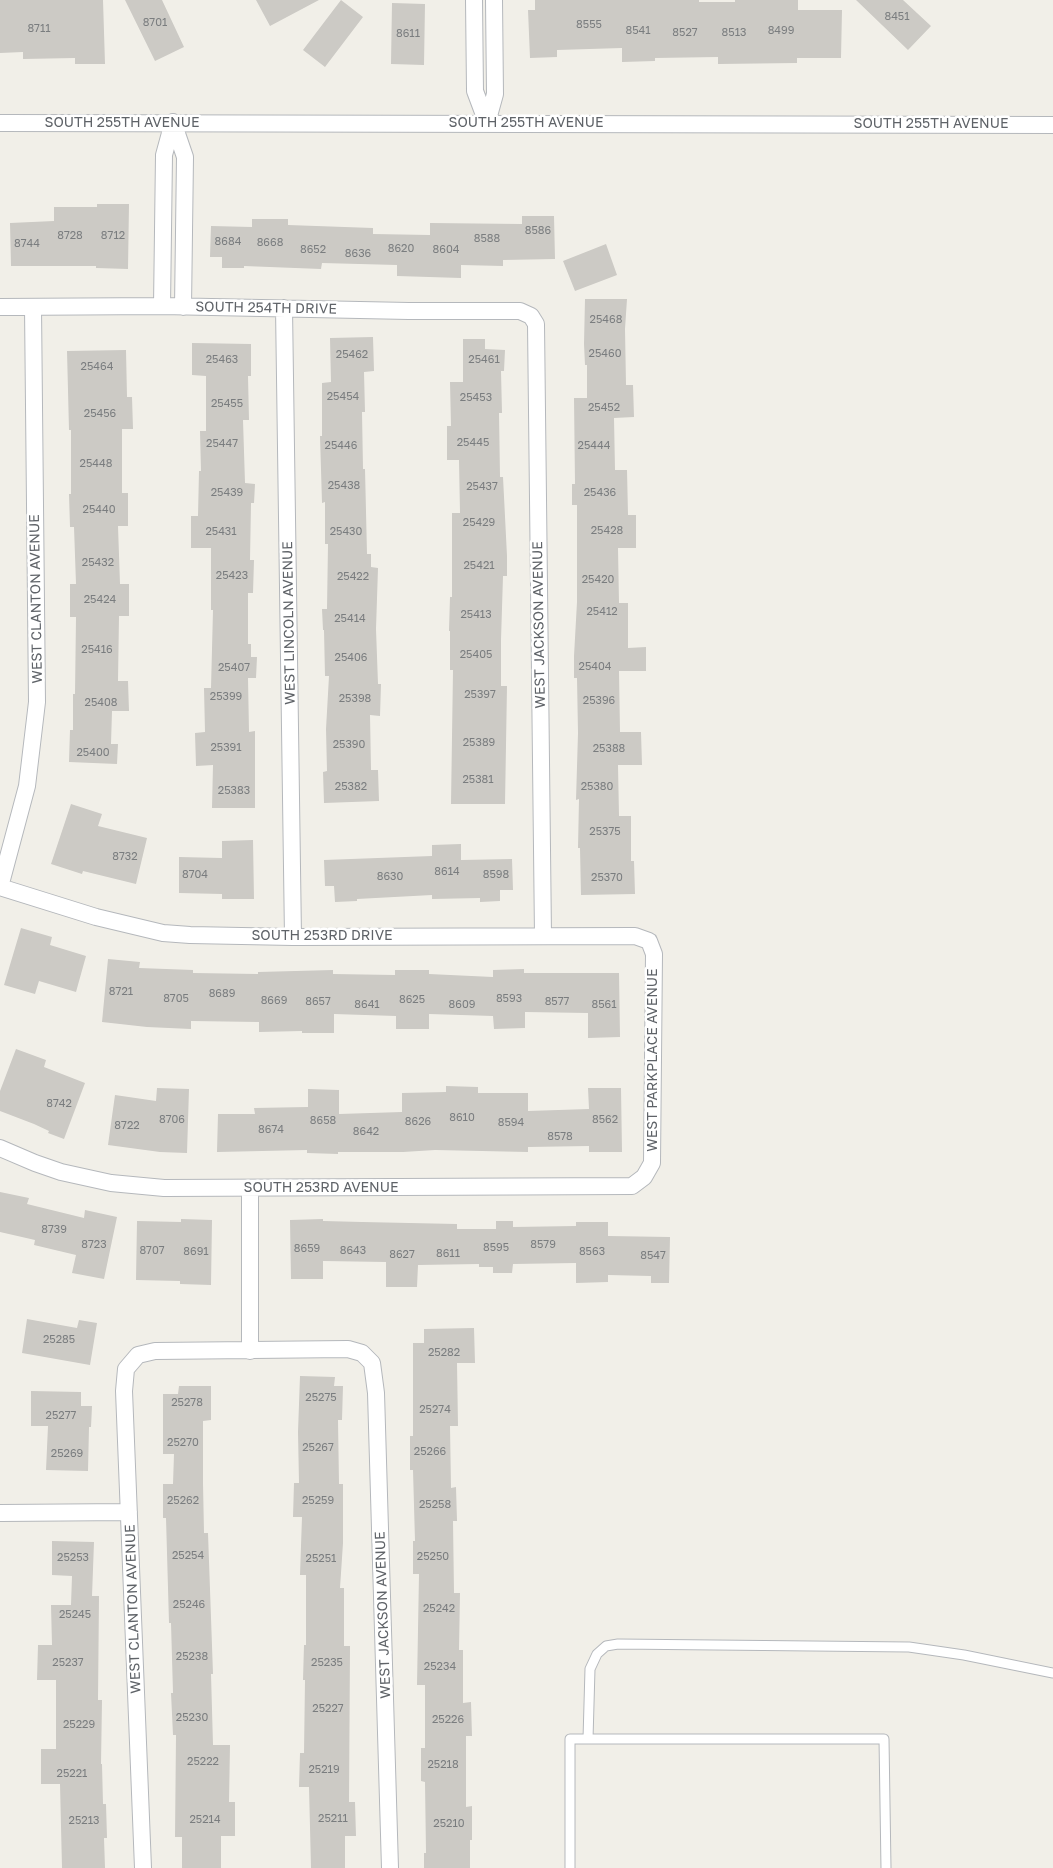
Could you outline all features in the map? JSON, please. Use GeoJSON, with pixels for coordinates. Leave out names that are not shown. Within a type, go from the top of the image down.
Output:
{"type":"FeatureCollection","features":[{"type":"Feature","properties":{"kind":"street"},"geometry":{"type":"LineString","coordinates":[[474,0],[474,91],[487,123]]}},
{"type":"Feature","properties":{"kind":"street"},"geometry":{"type":"LineString","coordinates":[[487,123],[495,94],[494,0]]}},
{"type":"Feature","properties":{"kind":"street"},"geometry":{"type":"LineString","coordinates":[[162,306],[164,155],[173,122]]}},
{"type":"Feature","properties":{"kind":"street"},"geometry":{"type":"LineString","coordinates":[[173,122],[185,157],[183,307]]}},
{"type":"Feature","properties":{"kind":"street","name":"SOUTH 255TH AVENUE"},"geometry":{"type":"LineString","coordinates":[[0,123],[1053,124]]}},
{"type":"Feature","properties":{"kind":"street","name":"SOUTH 254TH DRIVE"},"geometry":{"type":"LineString","coordinates":[[0,307],[162,306],[520,311],[531,316]]}},
{"type":"Feature","properties":{"kind":"street","name":"WEST CLANTON AVENUE"},"geometry":{"type":"LineString","coordinates":[[0,887],[27,786],[37,702],[32,307]]}},
{"type":"Feature","properties":{"kind":"street","name":"WEST LINCOLN AVENUE"},"geometry":{"type":"LineString","coordinates":[[284,308],[293,937]]}},
{"type":"Feature","properties":{"kind":"street","name":"WEST JACKSON AVENUE"},"geometry":{"type":"LineString","coordinates":[[531,316],[536,324],[543,936]]}},
{"type":"Feature","properties":{"kind":"street","name":"SOUTH 253RD DRIVE"},"geometry":{"type":"LineString","coordinates":[[0,887],[96,917],[163,933],[293,937],[635,936],[649,941]]}},
{"type":"Feature","properties":{"kind":"street","name":"WEST PARKPLACE AVENUE"},"geometry":{"type":"LineString","coordinates":[[644,1177],[652,1163],[654,954],[649,941]]}},
{"type":"Feature","properties":{"kind":"street","name":"SOUTH 253RD AVENUE"},"geometry":{"type":"LineString","coordinates":[[0,1148],[61,1172],[111,1183],[164,1188],[632,1186],[644,1177]]}},
{"type":"Feature","properties":{"kind":"street"},"geometry":{"type":"LineString","coordinates":[[250,1188],[250,1351]]}},
{"type":"Feature","properties":{"kind":"street","name":"WEST JACKSON AVENUE"},"geometry":{"type":"LineString","coordinates":[[250,1351],[348,1349],[362,1353],[372,1363],[376,1393],[390,1868]]}},
{"type":"Feature","properties":{"kind":"street","name":"WEST CLANTON AVENUE"},"geometry":{"type":"LineString","coordinates":[[143,1868],[124,1391],[126,1369],[138,1355],[155,1351],[250,1351]]}},
{"type":"Feature","properties":{"kind":"street"},"geometry":{"type":"LineString","coordinates":[[0,1513],[129,1512]]}},
{"type":"Feature","properties":{"kind":"lane"},"geometry":{"type":"LineString","coordinates":[[588,1739],[590,1670],[597,1654],[606,1646],[618,1644],[909,1647],[964,1655],[1053,1673]]}},
{"type":"Feature","properties":{"kind":"lane"},"geometry":{"type":"LineString","coordinates":[[570,1868],[570,1739],[884,1740],[886,1868]]}},
{"type":"Feature","properties":{"kind":"building"},"geometry":{"type":"Polygon","coordinates":[[[0,0],[103,0],[105,64],[75,64],[75,58],[23,59],[23,52],[0,53],[0,0]]]}},
{"type":"Feature","properties":{"kind":"building"},"geometry":{"type":"Polygon","coordinates":[[[125,0],[162,0],[184,47],[155,61],[125,0]]]}},
{"type":"Feature","properties":{"kind":"building"},"geometry":{"type":"Polygon","coordinates":[[[256,0],[319,0],[270,26],[256,0]]]}},
{"type":"Feature","properties":{"kind":"building"},"geometry":{"type":"Polygon","coordinates":[[[341,0],[363,17],[325,67],[303,50],[341,0]]]}},
{"type":"Feature","properties":{"kind":"building"},"geometry":{"type":"Polygon","coordinates":[[[535,0],[699,0],[699,2],[735,2],[735,0],[798,0],[798,10],[842,10],[841,58],[797,58],[797,63],[718,64],[718,57],[655,58],[655,61],[622,62],[622,48],[557,50],[557,57],[530,58],[528,10],[535,10],[535,0]]]}},
{"type":"Feature","properties":{"kind":"building"},"geometry":{"type":"Polygon","coordinates":[[[856,0],[903,0],[931,26],[908,50],[856,0]]]}},
{"type":"Feature","properties":{"kind":"building"},"geometry":{"type":"Polygon","coordinates":[[[392,3],[425,4],[424,65],[391,64],[392,3]]]}},
{"type":"Feature","properties":{"kind":"building"},"geometry":{"type":"Polygon","coordinates":[[[97,204],[129,204],[128,269],[96,268],[96,266],[11,266],[10,223],[54,221],[54,207],[97,207],[97,204]]]}},
{"type":"Feature","properties":{"kind":"building"},"geometry":{"type":"Polygon","coordinates":[[[522,216],[554,216],[555,259],[503,260],[503,266],[461,265],[461,278],[397,276],[397,265],[322,263],[321,269],[244,266],[244,268],[222,268],[222,257],[210,257],[211,226],[252,227],[252,219],[288,219],[288,225],[373,228],[373,234],[430,235],[430,223],[522,224],[522,216]]]}},
{"type":"Feature","properties":{"kind":"building"},"geometry":{"type":"Polygon","coordinates":[[[606,244],[617,275],[575,291],[563,261],[606,244]]]}},
{"type":"Feature","properties":{"kind":"building"},"geometry":{"type":"Polygon","coordinates":[[[585,299],[627,299],[625,329],[626,385],[633,385],[634,417],[614,418],[615,470],[627,470],[628,515],[636,515],[636,548],[618,548],[619,603],[628,603],[628,648],[646,647],[646,671],[619,671],[620,732],[641,732],[642,765],[618,765],[619,816],[631,816],[631,861],[634,861],[635,894],[581,895],[580,848],[578,848],[579,799],[576,800],[577,678],[574,678],[577,602],[577,505],[572,505],[572,484],[575,484],[574,398],[587,398],[587,365],[585,365],[584,344],[585,299]]]}},
{"type":"Feature","properties":{"kind":"building"},"geometry":{"type":"Polygon","coordinates":[[[373,337],[374,371],[364,372],[365,412],[362,412],[367,554],[371,554],[371,567],[378,568],[376,629],[378,684],[381,684],[380,716],[370,715],[371,770],[378,770],[379,801],[324,803],[323,772],[327,771],[326,729],[329,676],[325,676],[322,609],[327,609],[328,544],[325,544],[325,502],[322,503],[320,436],[322,436],[322,383],[331,382],[330,338],[373,337]]]}},
{"type":"Feature","properties":{"kind":"building"},"geometry":{"type":"Polygon","coordinates":[[[463,339],[485,339],[485,349],[505,350],[504,371],[501,371],[502,413],[499,413],[500,477],[503,477],[507,556],[507,576],[503,576],[501,640],[501,686],[507,686],[505,804],[451,804],[453,670],[450,670],[449,631],[450,597],[452,597],[452,513],[460,513],[459,460],[447,460],[447,426],[451,426],[450,382],[463,382],[463,339]]]}},
{"type":"Feature","properties":{"kind":"building"},"geometry":{"type":"Polygon","coordinates":[[[192,343],[251,344],[251,376],[248,376],[249,420],[243,420],[245,483],[255,484],[254,503],[251,503],[250,560],[254,560],[253,593],[248,593],[248,644],[251,644],[251,657],[257,657],[256,678],[248,678],[249,732],[255,731],[255,808],[212,808],[213,765],[196,766],[195,733],[205,732],[204,688],[211,688],[213,610],[211,610],[211,548],[191,548],[191,516],[198,516],[199,471],[201,471],[200,431],[206,431],[206,376],[192,375],[192,343]]]}},
{"type":"Feature","properties":{"kind":"building"},"geometry":{"type":"Polygon","coordinates":[[[126,350],[127,397],[132,397],[133,429],[122,429],[122,493],[128,493],[128,526],[118,526],[120,584],[129,584],[129,616],[119,616],[118,681],[128,681],[129,711],[112,711],[111,744],[118,744],[117,764],[69,762],[70,730],[73,730],[73,694],[75,694],[76,617],[70,617],[70,584],[76,584],[74,527],[70,527],[71,430],[69,430],[67,351],[126,350]]]}},
{"type":"Feature","properties":{"kind":"building"},"geometry":{"type":"Polygon","coordinates":[[[71,804],[102,814],[98,826],[147,838],[136,884],[83,871],[82,874],[51,864],[71,804]]]}},
{"type":"Feature","properties":{"kind":"building"},"geometry":{"type":"Polygon","coordinates":[[[253,840],[254,899],[222,899],[222,894],[179,893],[179,857],[222,858],[222,841],[253,840]]]}},
{"type":"Feature","properties":{"kind":"building"},"geometry":{"type":"Polygon","coordinates":[[[461,844],[461,860],[512,859],[513,890],[500,890],[500,901],[480,902],[480,898],[432,899],[432,895],[335,902],[334,886],[325,886],[324,860],[432,856],[432,845],[461,844]]]}},
{"type":"Feature","properties":{"kind":"building"},"geometry":{"type":"Polygon","coordinates":[[[21,928],[52,937],[50,945],[86,956],[76,992],[39,981],[35,994],[4,985],[21,928]]]}},
{"type":"Feature","properties":{"kind":"building"},"geometry":{"type":"Polygon","coordinates":[[[108,959],[140,962],[139,968],[193,970],[193,973],[258,974],[258,972],[333,970],[333,974],[395,975],[395,970],[429,970],[429,974],[493,977],[493,970],[524,969],[524,973],[619,973],[620,1037],[588,1038],[588,1013],[525,1012],[525,1028],[494,1029],[493,1016],[429,1014],[429,1029],[396,1029],[396,1016],[334,1014],[334,1033],[302,1033],[302,1031],[259,1032],[259,1022],[191,1021],[191,1029],[102,1022],[108,959]]]}},
{"type":"Feature","properties":{"kind":"building"},"geometry":{"type":"Polygon","coordinates":[[[16,1049],[46,1060],[44,1067],[85,1083],[64,1139],[48,1133],[49,1131],[34,1124],[0,1111],[0,1091],[16,1049]]]}},
{"type":"Feature","properties":{"kind":"building"},"geometry":{"type":"Polygon","coordinates":[[[446,1086],[478,1087],[478,1093],[528,1093],[528,1111],[589,1109],[588,1088],[621,1088],[622,1152],[589,1152],[589,1146],[528,1147],[528,1152],[435,1150],[338,1152],[338,1154],[307,1153],[307,1150],[217,1152],[218,1114],[255,1114],[254,1108],[308,1107],[308,1089],[339,1090],[339,1114],[402,1112],[402,1093],[446,1092],[446,1086]]]}},
{"type":"Feature","properties":{"kind":"building"},"geometry":{"type":"Polygon","coordinates":[[[157,1088],[189,1089],[187,1153],[160,1152],[108,1145],[115,1095],[156,1101],[157,1088]]]}},
{"type":"Feature","properties":{"kind":"building"},"geometry":{"type":"Polygon","coordinates":[[[0,1192],[29,1198],[27,1204],[84,1218],[85,1210],[117,1217],[104,1279],[72,1273],[76,1255],[34,1245],[35,1240],[0,1232],[0,1192]]]}},
{"type":"Feature","properties":{"kind":"building"},"geometry":{"type":"Polygon","coordinates":[[[181,1219],[212,1220],[211,1285],[180,1284],[180,1281],[136,1280],[137,1221],[181,1222],[181,1219]]]}},
{"type":"Feature","properties":{"kind":"building"},"geometry":{"type":"Polygon","coordinates":[[[323,1219],[323,1221],[457,1224],[457,1229],[496,1229],[496,1221],[513,1221],[513,1227],[576,1226],[576,1222],[608,1222],[608,1236],[670,1237],[669,1283],[651,1283],[651,1276],[608,1275],[608,1282],[576,1283],[576,1263],[513,1264],[512,1273],[493,1273],[493,1267],[479,1267],[479,1264],[418,1265],[417,1287],[386,1287],[386,1262],[323,1261],[323,1279],[291,1279],[290,1220],[323,1219]]]}},
{"type":"Feature","properties":{"kind":"building"},"geometry":{"type":"Polygon","coordinates":[[[27,1319],[77,1328],[79,1320],[97,1323],[90,1365],[22,1353],[27,1319]]]}},
{"type":"Feature","properties":{"kind":"building"},"geometry":{"type":"Polygon","coordinates":[[[474,1328],[475,1363],[457,1363],[458,1426],[450,1426],[451,1488],[456,1487],[457,1521],[453,1521],[454,1593],[460,1593],[459,1650],[463,1650],[463,1703],[471,1702],[472,1736],[466,1736],[466,1807],[472,1806],[470,1868],[424,1868],[424,1853],[426,1853],[425,1782],[421,1781],[421,1748],[425,1748],[425,1685],[417,1685],[419,1574],[413,1574],[413,1541],[415,1541],[413,1470],[410,1470],[410,1436],[413,1436],[413,1343],[424,1343],[424,1329],[474,1328]]]}},
{"type":"Feature","properties":{"kind":"building"},"geometry":{"type":"Polygon","coordinates":[[[300,1376],[335,1377],[334,1386],[343,1386],[342,1420],[338,1420],[339,1484],[343,1484],[343,1543],[340,1588],[344,1588],[344,1646],[350,1646],[349,1802],[355,1802],[356,1836],[345,1836],[345,1868],[311,1868],[309,1787],[299,1787],[300,1753],[304,1753],[305,1680],[303,1680],[304,1645],[306,1645],[306,1575],[300,1575],[302,1517],[293,1517],[294,1483],[299,1483],[300,1376]]]}},
{"type":"Feature","properties":{"kind":"building"},"geometry":{"type":"Polygon","coordinates":[[[179,1386],[211,1386],[211,1420],[203,1421],[203,1483],[204,1533],[208,1533],[213,1674],[211,1674],[213,1745],[230,1745],[229,1802],[235,1802],[235,1836],[221,1836],[221,1868],[182,1868],[182,1837],[175,1837],[176,1735],[173,1735],[171,1693],[173,1693],[166,1518],[163,1518],[163,1484],[173,1484],[174,1454],[163,1454],[163,1394],[178,1394],[179,1386]]]}},
{"type":"Feature","properties":{"kind":"building"},"geometry":{"type":"Polygon","coordinates":[[[31,1391],[81,1392],[81,1406],[92,1406],[91,1427],[89,1427],[88,1471],[46,1470],[48,1426],[31,1426],[31,1391]]]}},
{"type":"Feature","properties":{"kind":"building"},"geometry":{"type":"Polygon","coordinates":[[[52,1541],[94,1542],[92,1596],[99,1596],[98,1700],[102,1700],[101,1764],[103,1804],[106,1804],[107,1838],[104,1838],[105,1868],[62,1868],[60,1784],[41,1784],[41,1749],[56,1749],[56,1680],[37,1680],[38,1645],[52,1645],[51,1605],[71,1605],[72,1576],[52,1575],[52,1541]]]}}]}
